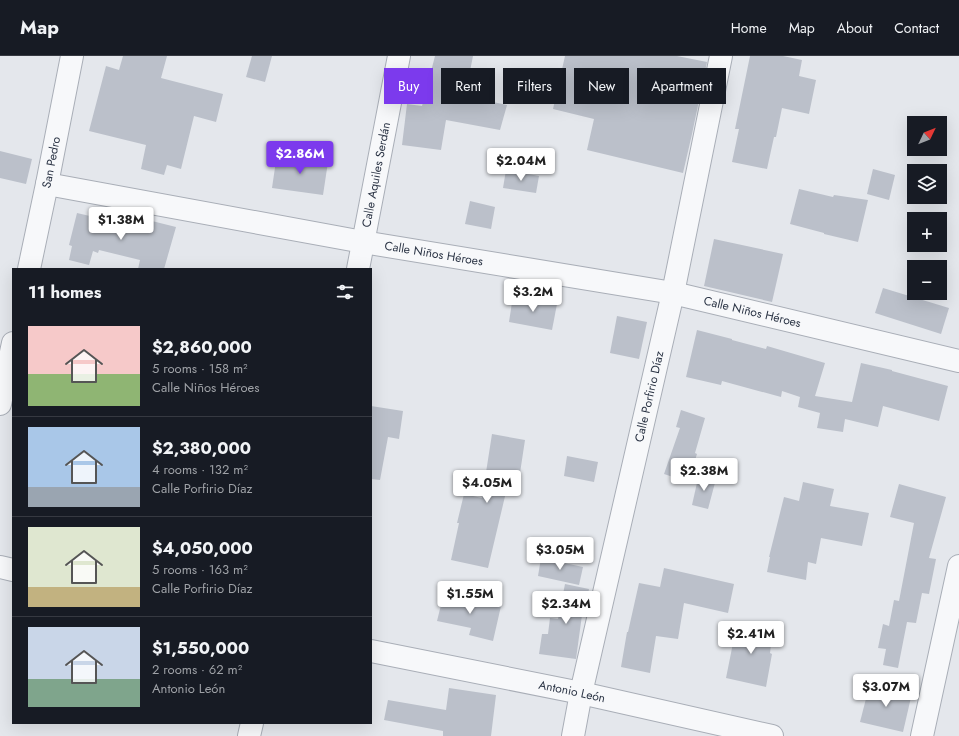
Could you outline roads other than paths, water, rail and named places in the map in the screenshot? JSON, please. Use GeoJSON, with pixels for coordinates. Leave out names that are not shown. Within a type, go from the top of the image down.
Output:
{"type":"FeatureCollection","features":[{"type":"Feature","properties":{"kind":"street","name":"San Pedro"},"geometry":{"type":"LineString","coordinates":[[29,268],[72,56]]}},
{"type":"Feature","properties":{"kind":"street","name":"Calle Aquiles Serdán"},"geometry":{"type":"LineString","coordinates":[[358,268],[399,56]]}},
{"type":"Feature","properties":{"kind":"street","name":"Calle Porfirio Díaz"},"geometry":{"type":"LineString","coordinates":[[573,736],[581,693],[673,293],[721,56]]}},
{"type":"Feature","properties":{"kind":"street","name":"Calle Niños Héroes"},"geometry":{"type":"LineString","coordinates":[[47,184],[363,242],[673,293],[959,361]]}},
{"type":"Feature","properties":{"kind":"street"},"geometry":{"type":"LineString","coordinates":[[0,404],[12,349]]}},
{"type":"Feature","properties":{"kind":"street"},"geometry":{"type":"LineString","coordinates":[[922,736],[959,566]]}},
{"type":"Feature","properties":{"kind":"street"},"geometry":{"type":"LineString","coordinates":[[0,567],[12,570]]}},
{"type":"Feature","properties":{"kind":"street","name":"Antonio León"},"geometry":{"type":"LineString","coordinates":[[372,651],[581,693],[772,736]]}},
{"type":"Feature","properties":{"kind":"street"},"geometry":{"type":"LineString","coordinates":[[249,736],[252,724]]}}]}
